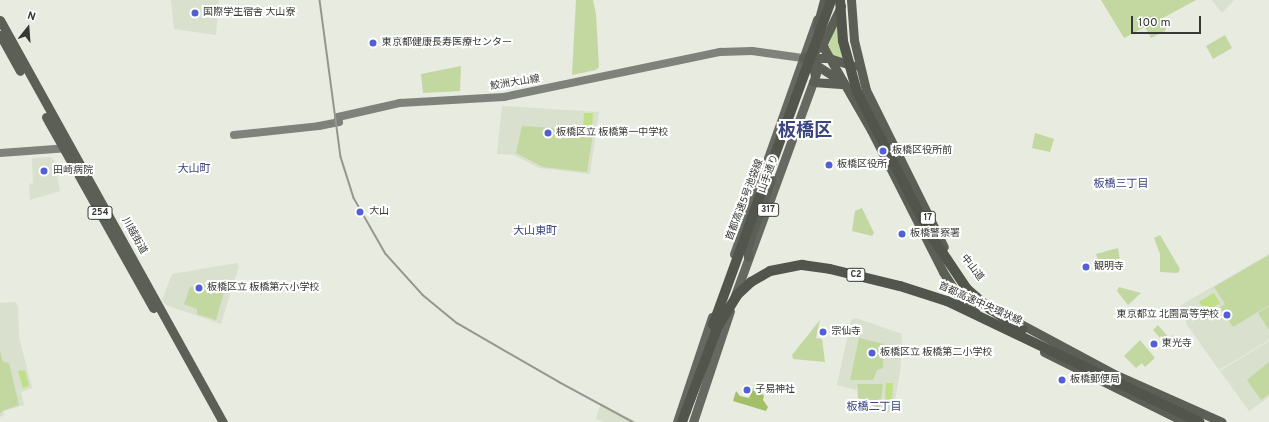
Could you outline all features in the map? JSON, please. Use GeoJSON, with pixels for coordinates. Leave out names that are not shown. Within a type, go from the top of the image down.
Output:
{"type":"FeatureCollection","features":[{"type":"Feature","properties":{"kind":"highway","name":"17"},"geometry":{"type":"LineString","coordinates":[[824,0],[818,17],[817,26],[823,55],[844,84],[943,272],[966,304],[991,325],[1195,421]]}},
{"type":"Feature","properties":{"kind":"highway","name":"首都高速5号池袋線"},"geometry":{"type":"LineString","coordinates":[[686,418],[731,269],[830,0]]}},
{"type":"Feature","properties":{"kind":"highway","name":"中山道"},"geometry":{"type":"LineString","coordinates":[[851,0],[854,40],[866,90],[933,228],[956,268],[983,298],[1001,313],[1099,366],[1222,422]]}},
{"type":"Feature","properties":{"kind":"highway"},"geometry":{"type":"LineString","coordinates":[[843,1],[847,40],[859,82],[932,234],[953,268],[966,286],[991,309],[1092,369]]}},
{"type":"Feature","properties":{"kind":"highway","name":"川越街道"},"geometry":{"type":"LineString","coordinates":[[0,20],[67,148],[217,422]]}},
{"type":"Feature","properties":{"kind":"highway","name":"川越街道"},"geometry":{"type":"LineString","coordinates":[[0,35],[67,148],[223,422]]}},
{"type":"Feature","properties":{"kind":"highway"},"geometry":{"type":"LineString","coordinates":[[803,58],[813,52],[860,68]]}},
{"type":"Feature","properties":{"kind":"highway"},"geometry":{"type":"LineString","coordinates":[[803,58],[823,55]]}},
{"type":"Feature","properties":{"kind":"highway"},"geometry":{"type":"LineString","coordinates":[[803,58],[813,66],[814,79],[844,84]]}},
{"type":"Feature","properties":{"kind":"highway"},"geometry":{"type":"LineString","coordinates":[[748,257],[747,248],[775,168]]}},
{"type":"Feature","properties":{"kind":"highway","name":"首都高速中央環状線"},"geometry":{"type":"LineString","coordinates":[[686,418],[716,330],[733,300],[759,276],[792,266],[830,269],[924,293],[978,314],[1195,421]]}},
{"type":"Feature","properties":{"kind":"main road","name":"山手通り"},"geometry":{"type":"LineString","coordinates":[[686,418],[748,257],[753,253],[843,1]]}},
{"type":"Feature","properties":{"kind":"main road","name":"山手通り"},"geometry":{"type":"LineString","coordinates":[[686,418],[803,58],[818,17]]}},
{"type":"Feature","properties":{"kind":"main road","name":"鮫洲大山線"},"geometry":{"type":"LineString","coordinates":[[234,135],[319,126],[339,122],[338,117],[400,103],[504,97],[725,51],[752,51],[803,58]]}},
{"type":"Feature","properties":{"kind":"main road"},"geometry":{"type":"LineString","coordinates":[[0,153],[67,148]]}},
{"type":"Feature","properties":{"kind":"shaded area","name":"国際学生宿舎 大山寮"},"geometry":{"type":"Polygon","coordinates":[[[171,0],[219,0],[216,35],[174,29],[171,0]]]}},
{"type":"Feature","properties":{"kind":"shaded area"},"geometry":{"type":"Polygon","coordinates":[[[576,0],[593,0],[596,14],[599,67],[596,70],[572,75],[576,0]]]}},
{"type":"Feature","properties":{"kind":"shaded area"},"geometry":{"type":"Polygon","coordinates":[[[1101,0],[1196,0],[1161,19],[1166,28],[1165,31],[1151,38],[1145,27],[1124,38],[1101,0]]]}},
{"type":"Feature","properties":{"kind":"shaded area"},"geometry":{"type":"Polygon","coordinates":[[[1212,0],[1234,0],[1222,13],[1212,0]]]}},
{"type":"Feature","properties":{"kind":"shaded area"},"geometry":{"type":"Polygon","coordinates":[[[837,20],[842,58],[833,55],[828,47],[837,20]]]}},
{"type":"Feature","properties":{"kind":"shaded area"},"geometry":{"type":"Polygon","coordinates":[[[1225,35],[1232,48],[1213,59],[1206,46],[1225,35]]]}},
{"type":"Feature","properties":{"kind":"shaded area"},"geometry":{"type":"Polygon","coordinates":[[[461,66],[460,91],[423,93],[421,74],[461,66]]]}},
{"type":"Feature","properties":{"kind":"shaded area","name":"板橋区立 板橋第一中学校"},"geometry":{"type":"Polygon","coordinates":[[[502,106],[599,112],[590,174],[539,168],[514,155],[497,154],[502,106]]]}},
{"type":"Feature","properties":{"kind":"shaded area"},"geometry":{"type":"Polygon","coordinates":[[[584,113],[593,113],[592,131],[583,130],[584,113]]]}},
{"type":"Feature","properties":{"kind":"shaded area"},"geometry":{"type":"Polygon","coordinates":[[[522,126],[569,129],[593,134],[587,172],[543,167],[516,153],[522,126]]]}},
{"type":"Feature","properties":{"kind":"shaded area"},"geometry":{"type":"Polygon","coordinates":[[[1035,133],[1054,139],[1050,152],[1032,148],[1035,133]]]}},
{"type":"Feature","properties":{"kind":"shaded area","name":"田崎病院"},"geometry":{"type":"Polygon","coordinates":[[[50,157],[54,160],[60,191],[30,200],[29,184],[33,183],[32,158],[50,157]]]}},
{"type":"Feature","properties":{"kind":"shaded area"},"geometry":{"type":"Polygon","coordinates":[[[862,208],[874,233],[872,236],[852,231],[855,211],[862,208]]]}},
{"type":"Feature","properties":{"kind":"shaded area"},"geometry":{"type":"Polygon","coordinates":[[[1160,235],[1180,269],[1178,273],[1160,272],[1160,254],[1154,238],[1160,235]]]}},
{"type":"Feature","properties":{"kind":"shaded area"},"geometry":{"type":"Polygon","coordinates":[[[1118,248],[1121,267],[1101,269],[1096,254],[1118,248]]]}},
{"type":"Feature","properties":{"kind":"shaded area","name":"東京都立 北園高等学校"},"geometry":{"type":"Polygon","coordinates":[[[1269,254],[1269,340],[1219,370],[1187,325],[1181,305],[1269,254]]]}},
{"type":"Feature","properties":{"kind":"shaded area"},"geometry":{"type":"Polygon","coordinates":[[[1269,255],[1269,305],[1233,327],[1220,307],[1225,304],[1214,287],[1269,255]]]}},
{"type":"Feature","properties":{"kind":"shaded area","name":"板橋区立 板橋第六小学校"},"geometry":{"type":"Polygon","coordinates":[[[237,263],[239,266],[221,324],[166,305],[162,300],[172,274],[237,263]]]}},
{"type":"Feature","properties":{"kind":"shaded area"},"geometry":{"type":"Polygon","coordinates":[[[219,282],[226,285],[216,320],[197,314],[197,309],[184,304],[190,287],[219,282]]]}},
{"type":"Feature","properties":{"kind":"shaded area"},"geometry":{"type":"Polygon","coordinates":[[[1119,287],[1141,293],[1128,305],[1117,291],[1119,287]]]}},
{"type":"Feature","properties":{"kind":"shaded area"},"geometry":{"type":"Polygon","coordinates":[[[1214,293],[1220,303],[1206,312],[1199,302],[1214,293]]]}},
{"type":"Feature","properties":{"kind":"shaded area"},"geometry":{"type":"Polygon","coordinates":[[[15,302],[18,306],[19,337],[32,388],[21,392],[24,405],[4,411],[3,416],[0,417],[0,303],[15,302]]]}},
{"type":"Feature","properties":{"kind":"shaded area"},"geometry":{"type":"Polygon","coordinates":[[[1269,306],[1269,330],[1258,313],[1269,306]]]}},
{"type":"Feature","properties":{"kind":"shaded area","name":"板橋区立 板橋第二小学校"},"geometry":{"type":"Polygon","coordinates":[[[856,318],[902,334],[900,372],[895,400],[889,413],[880,409],[883,384],[857,384],[856,390],[837,385],[851,320],[856,318]]]}},
{"type":"Feature","properties":{"kind":"shaded area"},"geometry":{"type":"Polygon","coordinates":[[[820,320],[816,338],[822,339],[825,362],[793,359],[792,355],[820,320]]]}},
{"type":"Feature","properties":{"kind":"shaded area"},"geometry":{"type":"Polygon","coordinates":[[[1158,325],[1169,338],[1173,335],[1177,341],[1169,348],[1153,330],[1158,325]]]}},
{"type":"Feature","properties":{"kind":"shaded area"},"geometry":{"type":"Polygon","coordinates":[[[859,338],[884,344],[883,368],[877,370],[873,380],[850,380],[859,338]]]}},
{"type":"Feature","properties":{"kind":"shaded area"},"geometry":{"type":"Polygon","coordinates":[[[1140,340],[1155,358],[1145,367],[1142,363],[1136,368],[1124,356],[1140,340]]]}},
{"type":"Feature","properties":{"kind":"shaded area"},"geometry":{"type":"Polygon","coordinates":[[[1269,341],[1269,397],[1249,411],[1220,371],[1269,341]]]}},
{"type":"Feature","properties":{"kind":"shaded area"},"geometry":{"type":"Polygon","coordinates":[[[0,351],[3,362],[9,363],[19,405],[2,411],[0,414],[0,351]]]}},
{"type":"Feature","properties":{"kind":"shaded area"},"geometry":{"type":"Polygon","coordinates":[[[1269,362],[1269,394],[1261,400],[1247,380],[1269,362]]]}},
{"type":"Feature","properties":{"kind":"shaded area"},"geometry":{"type":"Polygon","coordinates":[[[25,370],[29,386],[23,388],[18,371],[25,370]]]}},
{"type":"Feature","properties":{"kind":"shaded area"},"geometry":{"type":"Polygon","coordinates":[[[886,383],[893,383],[892,400],[885,400],[886,383]]]}},
{"type":"Feature","properties":{"kind":"shaded area"},"geometry":{"type":"Polygon","coordinates":[[[755,384],[764,396],[763,400],[768,407],[766,411],[733,401],[736,391],[740,396],[749,398],[755,384]]]}},
{"type":"Feature","properties":{"kind":"shaded area"},"geometry":{"type":"Polygon","coordinates":[[[857,384],[883,384],[880,409],[858,398],[857,384]]]}},
{"type":"Feature","properties":{"kind":"shaded area"},"geometry":{"type":"Polygon","coordinates":[[[601,403],[637,422],[604,422],[596,419],[601,403]]]}},
{"type":"Feature","properties":{"kind":"railway"},"geometry":{"type":"LineString","coordinates":[[320,0],[341,157],[354,198],[386,254],[423,295],[457,323],[559,382],[633,422]]}},
{"type":"Feature","properties":{"kind":"place","name":"国際学生宿舎 大山寮"},"geometry":{"type":"Point","coordinates":[195,13]}},
{"type":"Feature","properties":{"kind":"place","name":"東京都健康長寿医療センター"},"geometry":{"type":"Point","coordinates":[373,43]}},
{"type":"Feature","properties":{"kind":"place","name":"板橋区立 板橋第一中学校"},"geometry":{"type":"Point","coordinates":[548,133]}},
{"type":"Feature","properties":{"kind":"place","name":"板橋区役所前"},"geometry":{"type":"Point","coordinates":[883,151]}},
{"type":"Feature","properties":{"kind":"place","name":"板橋区役所"},"geometry":{"type":"Point","coordinates":[829,165]}},
{"type":"Feature","properties":{"kind":"place","name":"田崎病院"},"geometry":{"type":"Point","coordinates":[44,171]}},
{"type":"Feature","properties":{"kind":"place","name":"大山"},"geometry":{"type":"Point","coordinates":[360,212]}},
{"type":"Feature","properties":{"kind":"place","name":"板橋警察署"},"geometry":{"type":"Point","coordinates":[902,234]}},
{"type":"Feature","properties":{"kind":"place","name":"観明寺"},"geometry":{"type":"Point","coordinates":[1086,267]}},
{"type":"Feature","properties":{"kind":"place","name":"板橋区立 板橋第六小学校"},"geometry":{"type":"Point","coordinates":[199,288]}},
{"type":"Feature","properties":{"kind":"place","name":"東京都立 北園高等学校"},"geometry":{"type":"Point","coordinates":[1227,315]}},
{"type":"Feature","properties":{"kind":"place","name":"宗仙寺"},"geometry":{"type":"Point","coordinates":[823,332]}},
{"type":"Feature","properties":{"kind":"place","name":"東光寺"},"geometry":{"type":"Point","coordinates":[1154,344]}},
{"type":"Feature","properties":{"kind":"place","name":"板橋区立 板橋第二小学校"},"geometry":{"type":"Point","coordinates":[872,353]}},
{"type":"Feature","properties":{"kind":"place","name":"板橋郵便局"},"geometry":{"type":"Point","coordinates":[1062,380]}},
{"type":"Feature","properties":{"kind":"place","name":"子易神社"},"geometry":{"type":"Point","coordinates":[747,390]}},
{"type":"Feature","properties":{"kind":"district","name":"板橋区"},"geometry":{"type":"Point","coordinates":[805,132]}},
{"type":"Feature","properties":{"kind":"district","name":"大山町"},"geometry":{"type":"Point","coordinates":[194,169]}},
{"type":"Feature","properties":{"kind":"district","name":"板橋三丁目"},"geometry":{"type":"Point","coordinates":[1121,184]}},
{"type":"Feature","properties":{"kind":"district","name":"大山東町"},"geometry":{"type":"Point","coordinates":[535,231]}},
{"type":"Feature","properties":{"kind":"district","name":"板橋二丁目"},"geometry":{"type":"Point","coordinates":[874,407]}}]}
